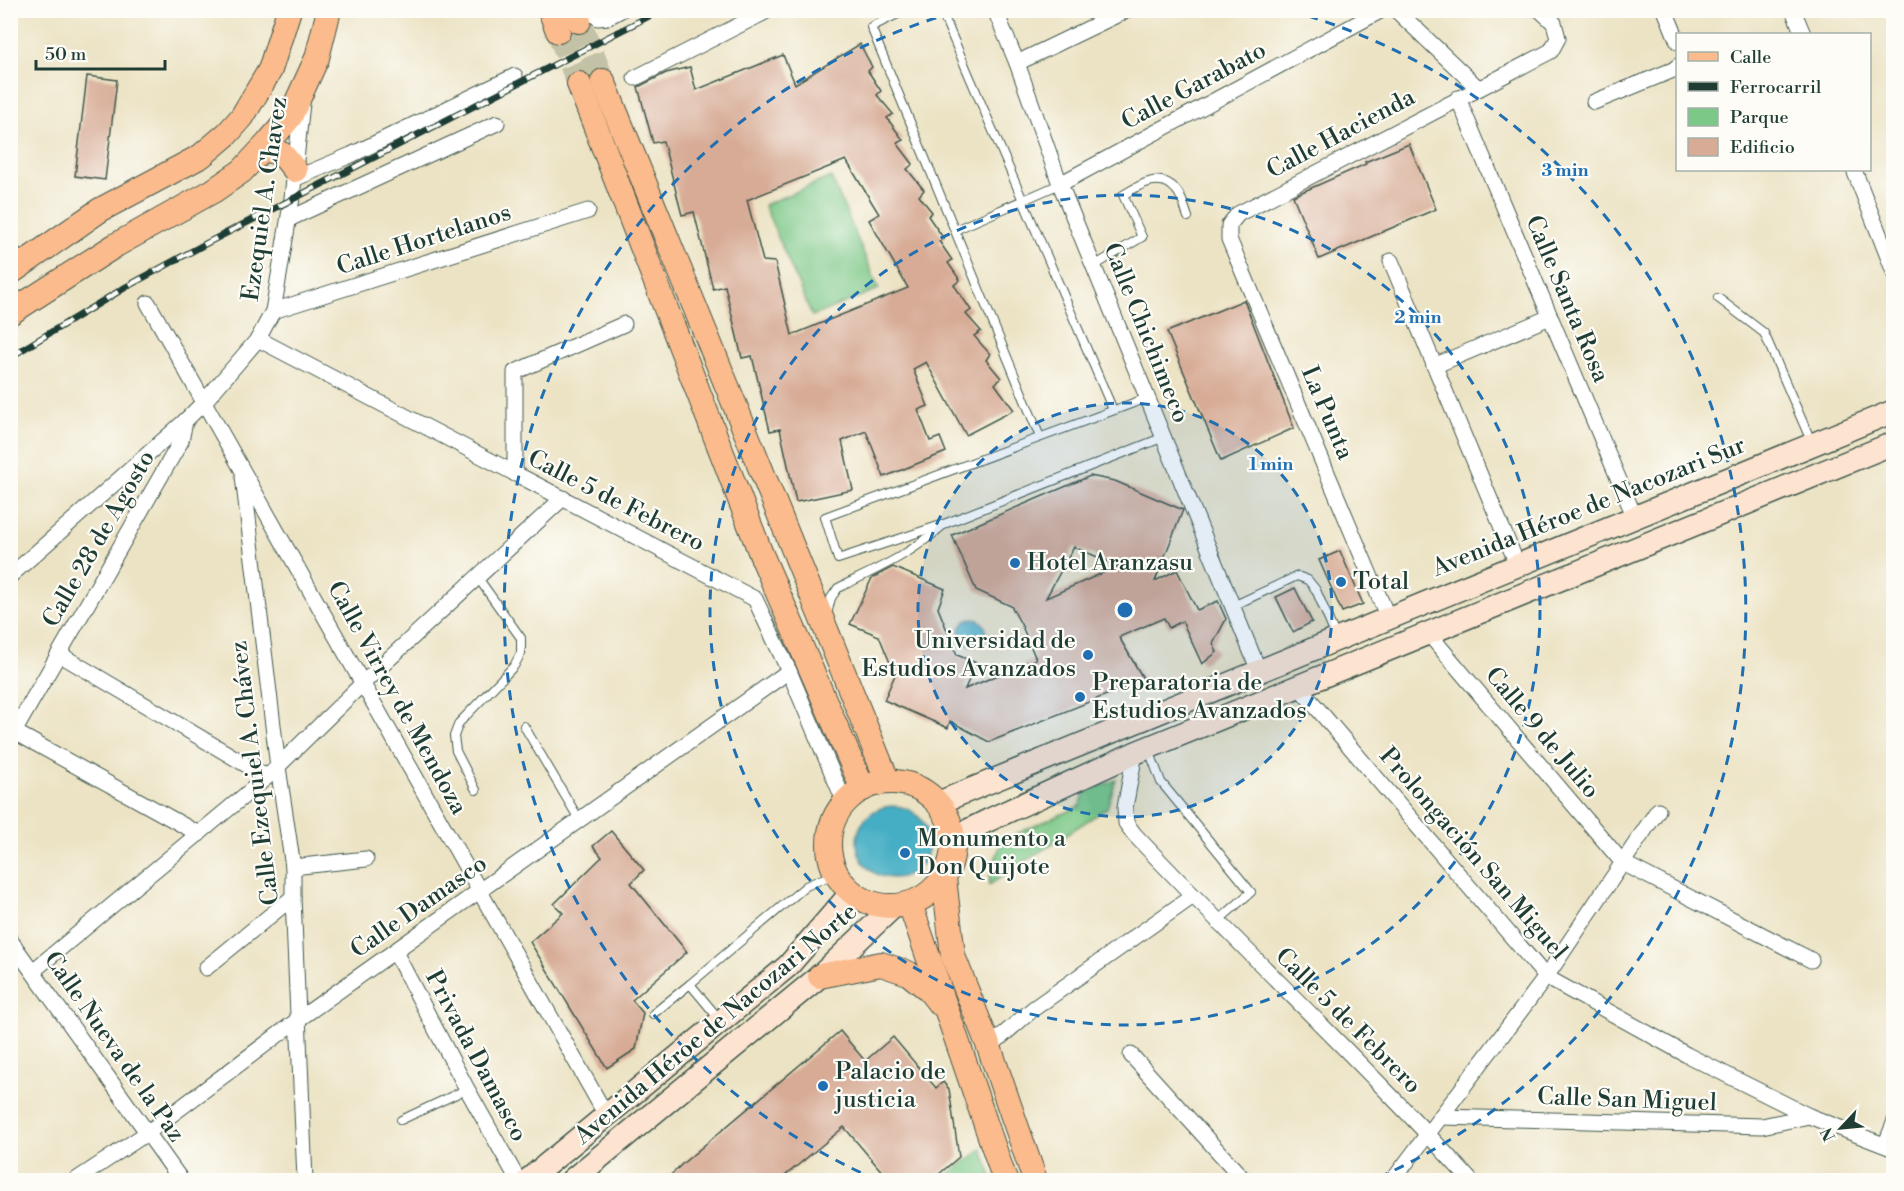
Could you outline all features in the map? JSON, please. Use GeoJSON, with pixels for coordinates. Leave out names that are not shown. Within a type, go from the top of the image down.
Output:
{"type":"FeatureCollection","features":[{"type":"Feature","properties":{"kind":"main road"},"geometry":{"type":"LineString","coordinates":[[14,262],[100,210],[201,156],[227,134],[242,117],[270,70],[289,10]]}},
{"type":"Feature","properties":{"kind":"main road"},"geometry":{"type":"LineString","coordinates":[[10,313],[116,245],[213,191],[242,171],[290,117],[317,58],[329,10]]}},
{"type":"Feature","properties":{"kind":"main road"},"geometry":{"type":"LineString","coordinates":[[854,796],[761,554],[591,83],[824,624],[888,782]]}},
{"type":"Feature","properties":{"kind":"main road"},"geometry":{"type":"LineString","coordinates":[[263,149],[282,154],[295,174]]}},
{"type":"Feature","properties":{"kind":"main road","name":"Avenida Héroe de Nacozari Sur"},"geometry":{"type":"LineString","coordinates":[[938,803],[1893,411]]}},
{"type":"Feature","properties":{"kind":"main road"},"geometry":{"type":"LineString","coordinates":[[953,838],[989,819],[1142,750],[1893,443]]}},
{"type":"Feature","properties":{"kind":"main road"},"geometry":{"type":"LineString","coordinates":[[888,782],[901,783],[919,789],[938,803],[948,818],[953,838],[952,858],[944,878],[930,893],[902,905],[873,904],[852,892],[836,873],[829,850],[833,822],[854,796],[867,786],[888,782]]}},
{"type":"Feature","properties":{"kind":"main road"},"geometry":{"type":"LineString","coordinates":[[944,878],[953,956],[989,1047],[1035,1180]]}},
{"type":"Feature","properties":{"kind":"main road","name":"Avenida Héroe de Nacozari Norte"},"geometry":{"type":"LineString","coordinates":[[528,1180],[788,966],[852,892]]}},
{"type":"Feature","properties":{"kind":"main road"},"geometry":{"type":"LineString","coordinates":[[902,905],[945,1009],[1005,1180]]}},
{"type":"Feature","properties":{"kind":"main road","name":"Avenida Héroe de Nacozari Norte"},"geometry":{"type":"LineString","coordinates":[[572,1180],[820,976],[902,905]]}},
{"type":"Feature","properties":{"kind":"main road"},"geometry":{"type":"LineString","coordinates":[[820,976],[882,964],[908,973],[928,989],[945,1009]]}},
{"type":"Feature","properties":{"kind":"street"},"geometry":{"type":"LineString","coordinates":[[575,17],[608,17],[621,10]]}},
{"type":"Feature","properties":{"kind":"street"},"geometry":{"type":"LineString","coordinates":[[635,78],[769,10]]}},
{"type":"Feature","properties":{"kind":"street","name":"Calle Chichimeco"},"geometry":{"type":"LineString","coordinates":[[995,10],[1017,63],[1060,184],[1259,671]]}},
{"type":"Feature","properties":{"kind":"street"},"geometry":{"type":"LineString","coordinates":[[1017,63],[1127,10]]}},
{"type":"Feature","properties":{"kind":"street","name":"Calle Garabato"},"geometry":{"type":"LineString","coordinates":[[1060,184],[1382,10]]}},
{"type":"Feature","properties":{"kind":"street"},"geometry":{"type":"LineString","coordinates":[[1396,10],[1478,88]]}},
{"type":"Feature","properties":{"kind":"street","name":"Calle Hacienda"},"geometry":{"type":"LineString","coordinates":[[1229,225],[1238,214],[1551,51],[1558,38],[1554,24],[1540,10]]}},
{"type":"Feature","properties":{"kind":"street"},"geometry":{"type":"LineString","coordinates":[[1665,10],[1676,39]]}},
{"type":"Feature","properties":{"kind":"street"},"geometry":{"type":"LineString","coordinates":[[1793,10],[1803,33]]}},
{"type":"Feature","properties":{"kind":"street"},"geometry":{"type":"LineString","coordinates":[[1594,102],[1676,67]]}},
{"type":"Feature","properties":{"kind":"street"},"geometry":{"type":"LineString","coordinates":[[295,174],[351,155],[515,76]]}},
{"type":"Feature","properties":{"kind":"street","name":"Ezequiel A. Chavez"},"geometry":{"type":"LineString","coordinates":[[10,576],[185,421],[258,339],[273,311],[289,219],[304,88]]}},
{"type":"Feature","properties":{"kind":"street","name":"Calle Santa Rosa"},"geometry":{"type":"LineString","coordinates":[[1458,99],[1635,518]]}},
{"type":"Feature","properties":{"kind":"street"},"geometry":{"type":"LineString","coordinates":[[289,219],[497,123]]}},
{"type":"Feature","properties":{"kind":"street"},"geometry":{"type":"LineString","coordinates":[[1854,171],[1893,272]]}},
{"type":"Feature","properties":{"kind":"street","name":"Calle Hortelanos"},"geometry":{"type":"LineString","coordinates":[[273,311],[588,211]]}},
{"type":"Feature","properties":{"kind":"street","name":"La Punta"},"geometry":{"type":"LineString","coordinates":[[1229,225],[1229,239],[1388,618]]}},
{"type":"Feature","properties":{"kind":"street"},"geometry":{"type":"LineString","coordinates":[[1391,261],[1518,564]]}},
{"type":"Feature","properties":{"kind":"street","name":"Calle Virrey de Mendoza"},"geometry":{"type":"LineString","coordinates":[[148,303],[606,1115]]}},
{"type":"Feature","properties":{"kind":"street"},"geometry":{"type":"LineString","coordinates":[[1434,366],[1550,316]]}},
{"type":"Feature","properties":{"kind":"street"},"geometry":{"type":"LineString","coordinates":[[515,474],[514,372],[624,324]]}},
{"type":"Feature","properties":{"kind":"street","name":"Calle 5 de Febrero"},"geometry":{"type":"LineString","coordinates":[[258,339],[755,599],[789,671],[854,796]]}},
{"type":"Feature","properties":{"kind":"street","name":"Calle 28 de Agosto"},"geometry":{"type":"LineString","coordinates":[[13,736],[181,441],[185,421]]}},
{"type":"Feature","properties":{"kind":"street","name":"Calle Ezequiel A. Chávez"},"geometry":{"type":"LineString","coordinates":[[242,469],[272,772],[293,867],[305,1180]]}},
{"type":"Feature","properties":{"kind":"street"},"geometry":{"type":"LineString","coordinates":[[33,971],[272,772],[363,683],[563,498]]}},
{"type":"Feature","properties":{"kind":"street","name":"Calle 9 de Julio"},"geometry":{"type":"LineString","coordinates":[[1428,633],[1623,863]]}},
{"type":"Feature","properties":{"kind":"street"},"geometry":{"type":"LineString","coordinates":[[59,654],[272,772]]}},
{"type":"Feature","properties":{"kind":"street","name":"Calle Damasco"},"geometry":{"type":"LineString","coordinates":[[76,1180],[147,1132],[299,1019],[789,671]]}},
{"type":"Feature","properties":{"kind":"street","name":"Prolongación San Miguel"},"geometry":{"type":"LineString","coordinates":[[1299,687],[1546,977],[1687,1055],[1809,1116],[1888,1147]]}},
{"type":"Feature","properties":{"kind":"street"},"geometry":{"type":"LineString","coordinates":[[13,736],[198,834]]}},
{"type":"Feature","properties":{"kind":"street","name":"Calle 5 de Febrero"},"geometry":{"type":"LineString","coordinates":[[1142,750],[1125,808],[1126,823],[1134,834],[1192,896],[1428,1134],[1470,1180]]}},
{"type":"Feature","properties":{"kind":"street"},"geometry":{"type":"LineString","coordinates":[[1393,1180],[1546,977],[1658,810]]}},
{"type":"Feature","properties":{"kind":"street"},"geometry":{"type":"LineString","coordinates":[[293,867],[366,859]]}},
{"type":"Feature","properties":{"kind":"street"},"geometry":{"type":"LineString","coordinates":[[1623,863],[1811,960]]}},
{"type":"Feature","properties":{"kind":"street"},"geometry":{"type":"LineString","coordinates":[[989,1047],[1033,1009],[1192,896]]}},
{"type":"Feature","properties":{"kind":"street"},"geometry":{"type":"LineString","coordinates":[[206,968],[293,897]]}},
{"type":"Feature","properties":{"kind":"street","name":"Calle Nueva de la Paz"},"geometry":{"type":"LineString","coordinates":[[10,940],[181,1180]]}},
{"type":"Feature","properties":{"kind":"street","name":"Privada Damasco"},"geometry":{"type":"LineString","coordinates":[[395,952],[518,1180]]}},
{"type":"Feature","properties":{"kind":"street"},"geometry":{"type":"LineString","coordinates":[[1131,1055],[1244,1180]]}},
{"type":"Feature","properties":{"kind":"street","name":"Calle San Miguel"},"geometry":{"type":"LineString","coordinates":[[1442,1117],[1762,1126],[1809,1116]]}},
{"type":"Feature","properties":{"kind":"lane"},"geometry":{"type":"LineString","coordinates":[[906,10],[871,27],[1040,437]]}},
{"type":"Feature","properties":{"kind":"lane"},"geometry":{"type":"LineString","coordinates":[[940,10],[1113,410]]}},
{"type":"Feature","properties":{"kind":"lane"},"geometry":{"type":"LineString","coordinates":[[1094,266],[1142,237],[1123,195],[1131,190],[1152,180],[1164,181],[1177,190],[1188,217]]}},
{"type":"Feature","properties":{"kind":"lane"},"geometry":{"type":"LineString","coordinates":[[955,230],[1060,184]]}},
{"type":"Feature","properties":{"kind":"lane"},"geometry":{"type":"LineString","coordinates":[[1718,298],[1764,333],[1813,445]]}},
{"type":"Feature","properties":{"kind":"lane"},"geometry":{"type":"LineString","coordinates":[[1147,398],[825,517],[838,559],[944,524],[1164,437]]}},
{"type":"Feature","properties":{"kind":"lane"},"geometry":{"type":"LineString","coordinates":[[824,624],[831,598],[838,588],[909,553],[924,543],[944,524]]}},
{"type":"Feature","properties":{"kind":"lane"},"geometry":{"type":"LineString","coordinates":[[1233,606],[1297,576],[1308,580],[1316,590],[1337,639]]}},
{"type":"Feature","properties":{"kind":"lane"},"geometry":{"type":"LineString","coordinates":[[476,790],[456,751],[454,736],[459,723],[514,666],[521,653],[521,638],[478,578]]}},
{"type":"Feature","properties":{"kind":"lane"},"geometry":{"type":"LineString","coordinates":[[524,726],[580,821]]}},
{"type":"Feature","properties":{"kind":"lane"},"geometry":{"type":"LineString","coordinates":[[1142,750],[1161,782],[1251,892],[1218,921]]}},
{"type":"Feature","properties":{"kind":"lane"},"geometry":{"type":"LineString","coordinates":[[653,1014],[806,886],[836,873]]}},
{"type":"Feature","properties":{"kind":"lane"},"geometry":{"type":"LineString","coordinates":[[690,984],[721,1021]]}},
{"type":"Feature","properties":{"kind":"lane"},"geometry":{"type":"LineString","coordinates":[[401,1120],[467,1089]]}},
{"type":"Feature","properties":{"kind":"lane"},"geometry":{"type":"LineString","coordinates":[[1888,1147],[1893,1114]]}},
{"type":"Feature","properties":{"kind":"green space"},"geometry":{"type":"Polygon","coordinates":[[[831,177],[879,289],[812,316],[764,205],[831,177]]]}},
{"type":"Feature","properties":{"kind":"green space"},"geometry":{"type":"Polygon","coordinates":[[[1116,780],[1107,808],[989,885],[1002,840],[1080,806],[1085,792],[1116,780]]]}},
{"type":"Feature","properties":{"kind":"green space"},"geometry":{"type":"Polygon","coordinates":[[[982,1149],[993,1180],[941,1180],[982,1149]]]}},
{"type":"Feature","properties":{"kind":"water"},"geometry":{"type":"Polygon","coordinates":[[[973,619],[982,623],[986,632],[982,641],[973,645],[964,641],[960,632],[964,623],[973,619]]]}},
{"type":"Feature","properties":{"kind":"water"},"geometry":{"type":"Polygon","coordinates":[[[900,806],[919,816],[927,828],[929,842],[927,856],[919,868],[907,876],[886,878],[867,868],[859,856],[857,835],[867,816],[879,808],[900,806]]]}},
{"type":"Feature","properties":{"kind":"building"},"geometry":{"type":"Polygon","coordinates":[[[860,44],[872,67],[868,71],[881,91],[877,95],[893,114],[887,118],[903,140],[897,143],[913,164],[907,169],[924,190],[919,196],[932,212],[928,216],[944,239],[939,241],[952,260],[948,263],[960,280],[954,285],[971,310],[966,314],[981,331],[974,336],[990,354],[986,360],[1001,378],[995,384],[1014,410],[966,435],[926,362],[913,369],[928,406],[918,410],[930,441],[940,437],[946,452],[884,477],[866,431],[842,441],[853,490],[796,502],[780,429],[770,431],[752,356],[742,358],[725,286],[713,289],[694,212],[682,215],[663,141],[653,143],[638,87],[666,73],[690,67],[696,90],[783,55],[795,84],[860,44]],[[846,160],[747,200],[763,261],[775,262],[792,335],[908,288],[869,220],[879,214],[846,160]]]}},
{"type":"Feature","properties":{"kind":"building"},"geometry":{"type":"Polygon","coordinates":[[[87,76],[117,80],[105,180],[75,176],[87,76]]]}},
{"type":"Feature","properties":{"kind":"building"},"geometry":{"type":"Polygon","coordinates":[[[1409,144],[1436,209],[1319,259],[1293,196],[1409,144]]]}},
{"type":"Feature","properties":{"kind":"building"},"geometry":{"type":"Polygon","coordinates":[[[1244,300],[1294,428],[1221,461],[1167,332],[1244,300]]]}},
{"type":"Feature","properties":{"kind":"building"},"geometry":{"type":"Polygon","coordinates":[[[1090,476],[1115,481],[1183,510],[1155,581],[1177,570],[1197,610],[1218,601],[1226,619],[1213,644],[1217,652],[1202,664],[1182,621],[1169,628],[1164,618],[1119,637],[1144,680],[989,742],[950,721],[948,728],[884,700],[895,675],[879,636],[850,624],[872,578],[893,567],[945,589],[938,608],[957,655],[976,663],[965,689],[1036,659],[1011,606],[976,590],[952,535],[1090,476]],[[1074,547],[1046,598],[1119,566],[1074,547]]]}},
{"type":"Feature","properties":{"kind":"building","name":"Total"},"geometry":{"type":"Polygon","coordinates":[[[1340,551],[1363,604],[1342,612],[1319,560],[1340,551]]]}},
{"type":"Feature","properties":{"kind":"building","name":"Total"},"geometry":{"type":"Polygon","coordinates":[[[1295,588],[1312,622],[1293,632],[1276,597],[1295,588]]]}},
{"type":"Feature","properties":{"kind":"building"},"geometry":{"type":"Polygon","coordinates":[[[611,831],[644,870],[631,883],[687,952],[632,1000],[643,1013],[636,1049],[607,1068],[530,942],[563,913],[554,904],[602,857],[593,846],[611,831]]]}},
{"type":"Feature","properties":{"kind":"building"},"geometry":{"type":"Polygon","coordinates":[[[840,1031],[865,1061],[893,1037],[936,1088],[943,1082],[949,1089],[959,1157],[932,1180],[889,1180],[844,1127],[780,1180],[666,1180],[682,1164],[840,1031]]]}},
{"type":"Feature","properties":{"kind":"tunnel"},"geometry":{"type":"LineString","coordinates":[[579,21],[603,81]]}},
{"type":"Feature","properties":{"kind":"tunnel"},"geometry":{"type":"LineString","coordinates":[[558,31],[579,84]]}},
{"type":"Feature","properties":{"kind":"railway"},"geometry":{"type":"LineString","coordinates":[[10,357],[126,287],[207,243],[661,10]]}},
{"type":"Feature","properties":{"kind":"place","name":"Hotel Aranzasu"},"geometry":{"type":"Point","coordinates":[1015,563]}},
{"type":"Feature","properties":{"kind":"place","name":"Total"},"geometry":{"type":"Point","coordinates":[1341,582]}},
{"type":"Feature","properties":{"kind":"place","name":"Universidad de Estudios Avanzados"},"geometry":{"type":"Point","coordinates":[1088,655]}},
{"type":"Feature","properties":{"kind":"place","name":"Preparatoria de Estudios Avanzados"},"geometry":{"type":"Point","coordinates":[1080,697]}},
{"type":"Feature","properties":{"kind":"place","name":"Monumento a Don Quijote"},"geometry":{"type":"Point","coordinates":[905,853]}},
{"type":"Feature","properties":{"kind":"place","name":"Palacio de justicia"},"geometry":{"type":"Point","coordinates":[823,1086]}}]}
